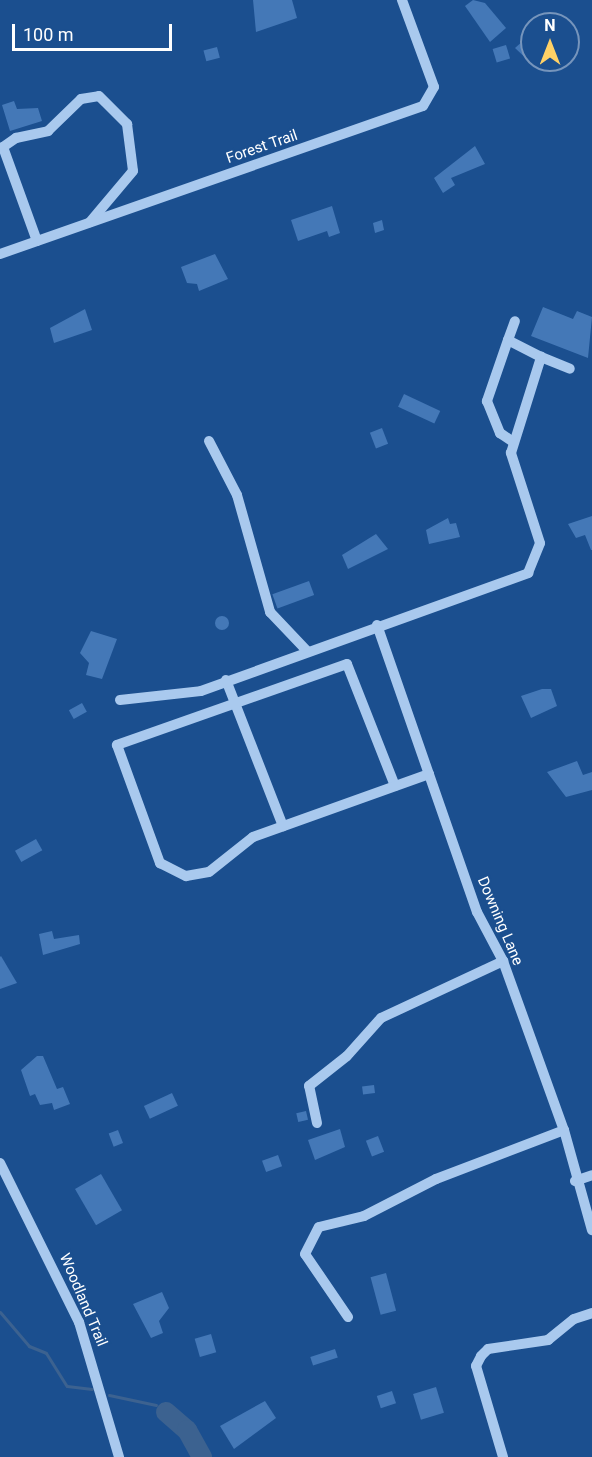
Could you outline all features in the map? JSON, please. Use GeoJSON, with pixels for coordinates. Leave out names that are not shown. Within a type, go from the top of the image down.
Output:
{"type":"FeatureCollection","features":[{"type":"Feature","properties":{"kind":"street","name":"Forest Trail"},"geometry":{"type":"LineString","coordinates":[[0,254],[429,103],[434,87],[402,0]]}},
{"type":"Feature","properties":{"kind":"street"},"geometry":{"type":"LineString","coordinates":[[37,241],[3,147],[16,138],[48,131],[81,99],[99,96],[126,124],[133,171],[90,222]]}},
{"type":"Feature","properties":{"kind":"street"},"geometry":{"type":"LineString","coordinates":[[512,441],[500,433],[487,401],[515,321]]}},
{"type":"Feature","properties":{"kind":"street"},"geometry":{"type":"LineString","coordinates":[[508,340],[570,369]]}},
{"type":"Feature","properties":{"kind":"street"},"geometry":{"type":"LineString","coordinates":[[120,700],[185,695],[377,624],[519,577],[536,561],[540,543],[513,464],[512,441],[541,357]]}},
{"type":"Feature","properties":{"kind":"street"},"geometry":{"type":"LineString","coordinates":[[209,441],[237,495],[270,612],[306,651]]}},
{"type":"Feature","properties":{"kind":"street","name":"Downing Lane"},"geometry":{"type":"LineString","coordinates":[[377,624],[477,912],[503,962],[564,1131],[575,1181],[592,1227]]}},
{"type":"Feature","properties":{"kind":"street"},"geometry":{"type":"LineString","coordinates":[[395,786],[347,664],[117,745],[160,863],[186,876],[209,872],[253,837],[429,774]]}},
{"type":"Feature","properties":{"kind":"street"},"geometry":{"type":"LineString","coordinates":[[226,680],[283,826]]}},
{"type":"Feature","properties":{"kind":"street"},"geometry":{"type":"LineString","coordinates":[[316,1123],[309,1086],[381,1018],[503,962]]}},
{"type":"Feature","properties":{"kind":"street"},"geometry":{"type":"LineString","coordinates":[[348,1317],[305,1254],[319,1227],[364,1216],[442,1177],[564,1131]]}},
{"type":"Feature","properties":{"kind":"street","name":"Woodland Trail"},"geometry":{"type":"LineString","coordinates":[[0,1163],[79,1322],[118,1457]]}},
{"type":"Feature","properties":{"kind":"street"},"geometry":{"type":"LineString","coordinates":[[575,1181],[592,1176]]}},
{"type":"Feature","properties":{"kind":"street"},"geometry":{"type":"LineString","coordinates":[[503,1457],[476,1366],[481,1356],[488,1349],[548,1340],[574,1319],[592,1313]]}},
{"type":"Feature","properties":{"kind":"building"},"geometry":{"type":"Polygon","coordinates":[[[253,0],[292,0],[297,18],[256,32],[253,0]]]}},
{"type":"Feature","properties":{"kind":"building"},"geometry":{"type":"Polygon","coordinates":[[[473,0],[485,3],[506,28],[490,42],[465,6],[473,0]]]}},
{"type":"Feature","properties":{"kind":"building"},"geometry":{"type":"Polygon","coordinates":[[[520,44],[520,53],[515,48],[520,44]]]}},
{"type":"Feature","properties":{"kind":"building"},"geometry":{"type":"Polygon","coordinates":[[[506,45],[510,58],[497,62],[493,49],[506,45]]]}},
{"type":"Feature","properties":{"kind":"building"},"geometry":{"type":"Polygon","coordinates":[[[217,47],[220,58],[206,61],[203,51],[217,47]]]}},
{"type":"Feature","properties":{"kind":"building"},"geometry":{"type":"Polygon","coordinates":[[[14,101],[17,109],[38,108],[42,121],[10,131],[2,105],[14,101]]]}},
{"type":"Feature","properties":{"kind":"building"},"geometry":{"type":"Polygon","coordinates":[[[475,146],[485,164],[451,178],[455,185],[443,193],[434,178],[475,146]]]}},
{"type":"Feature","properties":{"kind":"building"},"geometry":{"type":"Polygon","coordinates":[[[332,206],[340,233],[329,237],[327,231],[298,241],[291,220],[332,206]]]}},
{"type":"Feature","properties":{"kind":"building"},"geometry":{"type":"Polygon","coordinates":[[[382,220],[384,230],[375,233],[373,223],[382,220]]]}},
{"type":"Feature","properties":{"kind":"building"},"geometry":{"type":"Polygon","coordinates":[[[215,254],[228,279],[199,291],[197,284],[187,283],[181,267],[215,254]]]}},
{"type":"Feature","properties":{"kind":"building"},"geometry":{"type":"Polygon","coordinates":[[[543,307],[573,319],[577,311],[592,317],[588,358],[531,336],[543,307]]]}},
{"type":"Feature","properties":{"kind":"building"},"geometry":{"type":"Polygon","coordinates":[[[85,309],[92,330],[54,343],[50,328],[85,309]]]}},
{"type":"Feature","properties":{"kind":"building"},"geometry":{"type":"Polygon","coordinates":[[[404,394],[440,411],[434,424],[398,407],[404,394]]]}},
{"type":"Feature","properties":{"kind":"building"},"geometry":{"type":"Polygon","coordinates":[[[382,428],[388,444],[376,449],[370,433],[382,428]]]}},
{"type":"Feature","properties":{"kind":"building"},"geometry":{"type":"Polygon","coordinates":[[[592,516],[591,550],[585,535],[576,538],[568,524],[592,516]]]}},
{"type":"Feature","properties":{"kind":"building"},"geometry":{"type":"Polygon","coordinates":[[[448,518],[450,524],[456,523],[460,537],[429,544],[426,530],[448,518]]]}},
{"type":"Feature","properties":{"kind":"building"},"geometry":{"type":"Polygon","coordinates":[[[376,534],[388,549],[348,569],[342,555],[376,534]]]}},
{"type":"Feature","properties":{"kind":"building"},"geometry":{"type":"Polygon","coordinates":[[[309,581],[314,595],[277,608],[272,594],[309,581]]]}},
{"type":"Feature","properties":{"kind":"building"},"geometry":{"type":"Polygon","coordinates":[[[219,616],[225,616],[229,623],[225,630],[219,630],[215,626],[215,620],[219,616]]]}},
{"type":"Feature","properties":{"kind":"building"},"geometry":{"type":"Polygon","coordinates":[[[91,631],[117,639],[102,679],[86,675],[89,663],[80,653],[91,631]]]}},
{"type":"Feature","properties":{"kind":"building"},"geometry":{"type":"Polygon","coordinates":[[[542,689],[551,689],[557,706],[531,718],[521,696],[542,689]]]}},
{"type":"Feature","properties":{"kind":"building"},"geometry":{"type":"Polygon","coordinates":[[[82,703],[87,712],[74,719],[69,710],[82,703]]]}},
{"type":"Feature","properties":{"kind":"building"},"geometry":{"type":"Polygon","coordinates":[[[577,761],[583,775],[592,772],[592,790],[566,797],[547,772],[577,761]]]}},
{"type":"Feature","properties":{"kind":"building"},"geometry":{"type":"Polygon","coordinates":[[[36,839],[42,850],[21,862],[15,851],[36,839]]]}},
{"type":"Feature","properties":{"kind":"building"},"geometry":{"type":"Polygon","coordinates":[[[52,931],[54,939],[79,935],[80,944],[43,955],[39,934],[52,931]]]}},
{"type":"Feature","properties":{"kind":"building"},"geometry":{"type":"Polygon","coordinates":[[[0,957],[17,983],[0,989],[0,957]]]}},
{"type":"Feature","properties":{"kind":"building"},"geometry":{"type":"Polygon","coordinates":[[[37,1056],[43,1056],[57,1089],[63,1087],[70,1104],[54,1110],[52,1103],[40,1105],[35,1094],[30,1096],[21,1070],[37,1056]]]}},
{"type":"Feature","properties":{"kind":"building"},"geometry":{"type":"Polygon","coordinates":[[[374,1085],[375,1093],[363,1094],[362,1086],[374,1085]]]}},
{"type":"Feature","properties":{"kind":"building"},"geometry":{"type":"Polygon","coordinates":[[[172,1093],[178,1106],[150,1119],[144,1106],[172,1093]]]}},
{"type":"Feature","properties":{"kind":"building"},"geometry":{"type":"Polygon","coordinates":[[[306,1111],[308,1120],[298,1122],[296,1113],[306,1111]]]}},
{"type":"Feature","properties":{"kind":"building"},"geometry":{"type":"Polygon","coordinates":[[[340,1129],[345,1147],[315,1160],[308,1140],[340,1129]]]}},
{"type":"Feature","properties":{"kind":"building"},"geometry":{"type":"Polygon","coordinates":[[[118,1130],[123,1143],[114,1147],[109,1134],[118,1130]]]}},
{"type":"Feature","properties":{"kind":"building"},"geometry":{"type":"Polygon","coordinates":[[[378,1136],[384,1152],[372,1157],[366,1141],[378,1136]]]}},
{"type":"Feature","properties":{"kind":"building"},"geometry":{"type":"Polygon","coordinates":[[[278,1155],[282,1166],[266,1172],[262,1161],[278,1155]]]}},
{"type":"Feature","properties":{"kind":"building"},"geometry":{"type":"Polygon","coordinates":[[[101,1174],[122,1210],[96,1225],[75,1189],[101,1174]]]}},
{"type":"Feature","properties":{"kind":"building"},"geometry":{"type":"Polygon","coordinates":[[[386,1273],[396,1311],[381,1315],[371,1277],[386,1273]]]}},
{"type":"Feature","properties":{"kind":"building"},"geometry":{"type":"Polygon","coordinates":[[[162,1292],[169,1308],[159,1321],[163,1333],[151,1338],[133,1304],[162,1292]]]}},
{"type":"Feature","properties":{"kind":"building"},"geometry":{"type":"Polygon","coordinates":[[[211,1334],[216,1352],[200,1357],[195,1339],[211,1334]]]}},
{"type":"Feature","properties":{"kind":"building"},"geometry":{"type":"Polygon","coordinates":[[[335,1349],[338,1358],[313,1366],[310,1357],[335,1349]]]}},
{"type":"Feature","properties":{"kind":"building"},"geometry":{"type":"Polygon","coordinates":[[[436,1387],[444,1413],[421,1420],[413,1394],[436,1387]]]}},
{"type":"Feature","properties":{"kind":"building"},"geometry":{"type":"Polygon","coordinates":[[[392,1391],[396,1403],[381,1408],[377,1396],[392,1391]]]}},
{"type":"Feature","properties":{"kind":"building"},"geometry":{"type":"Polygon","coordinates":[[[265,1401],[276,1418],[234,1449],[220,1426],[265,1401]]]}},
{"type":"Feature","properties":{"kind":"waterway"},"geometry":{"type":"LineString","coordinates":[[0,1312],[29,1346],[46,1353],[67,1386],[92,1389]]}},
{"type":"Feature","properties":{"kind":"waterway"},"geometry":{"type":"LineString","coordinates":[[109,1395],[156,1405]]}},
{"type":"Feature","properties":{"kind":"waterway"},"geometry":{"type":"LineString","coordinates":[[166,1412],[187,1430],[202,1457]]}}]}
